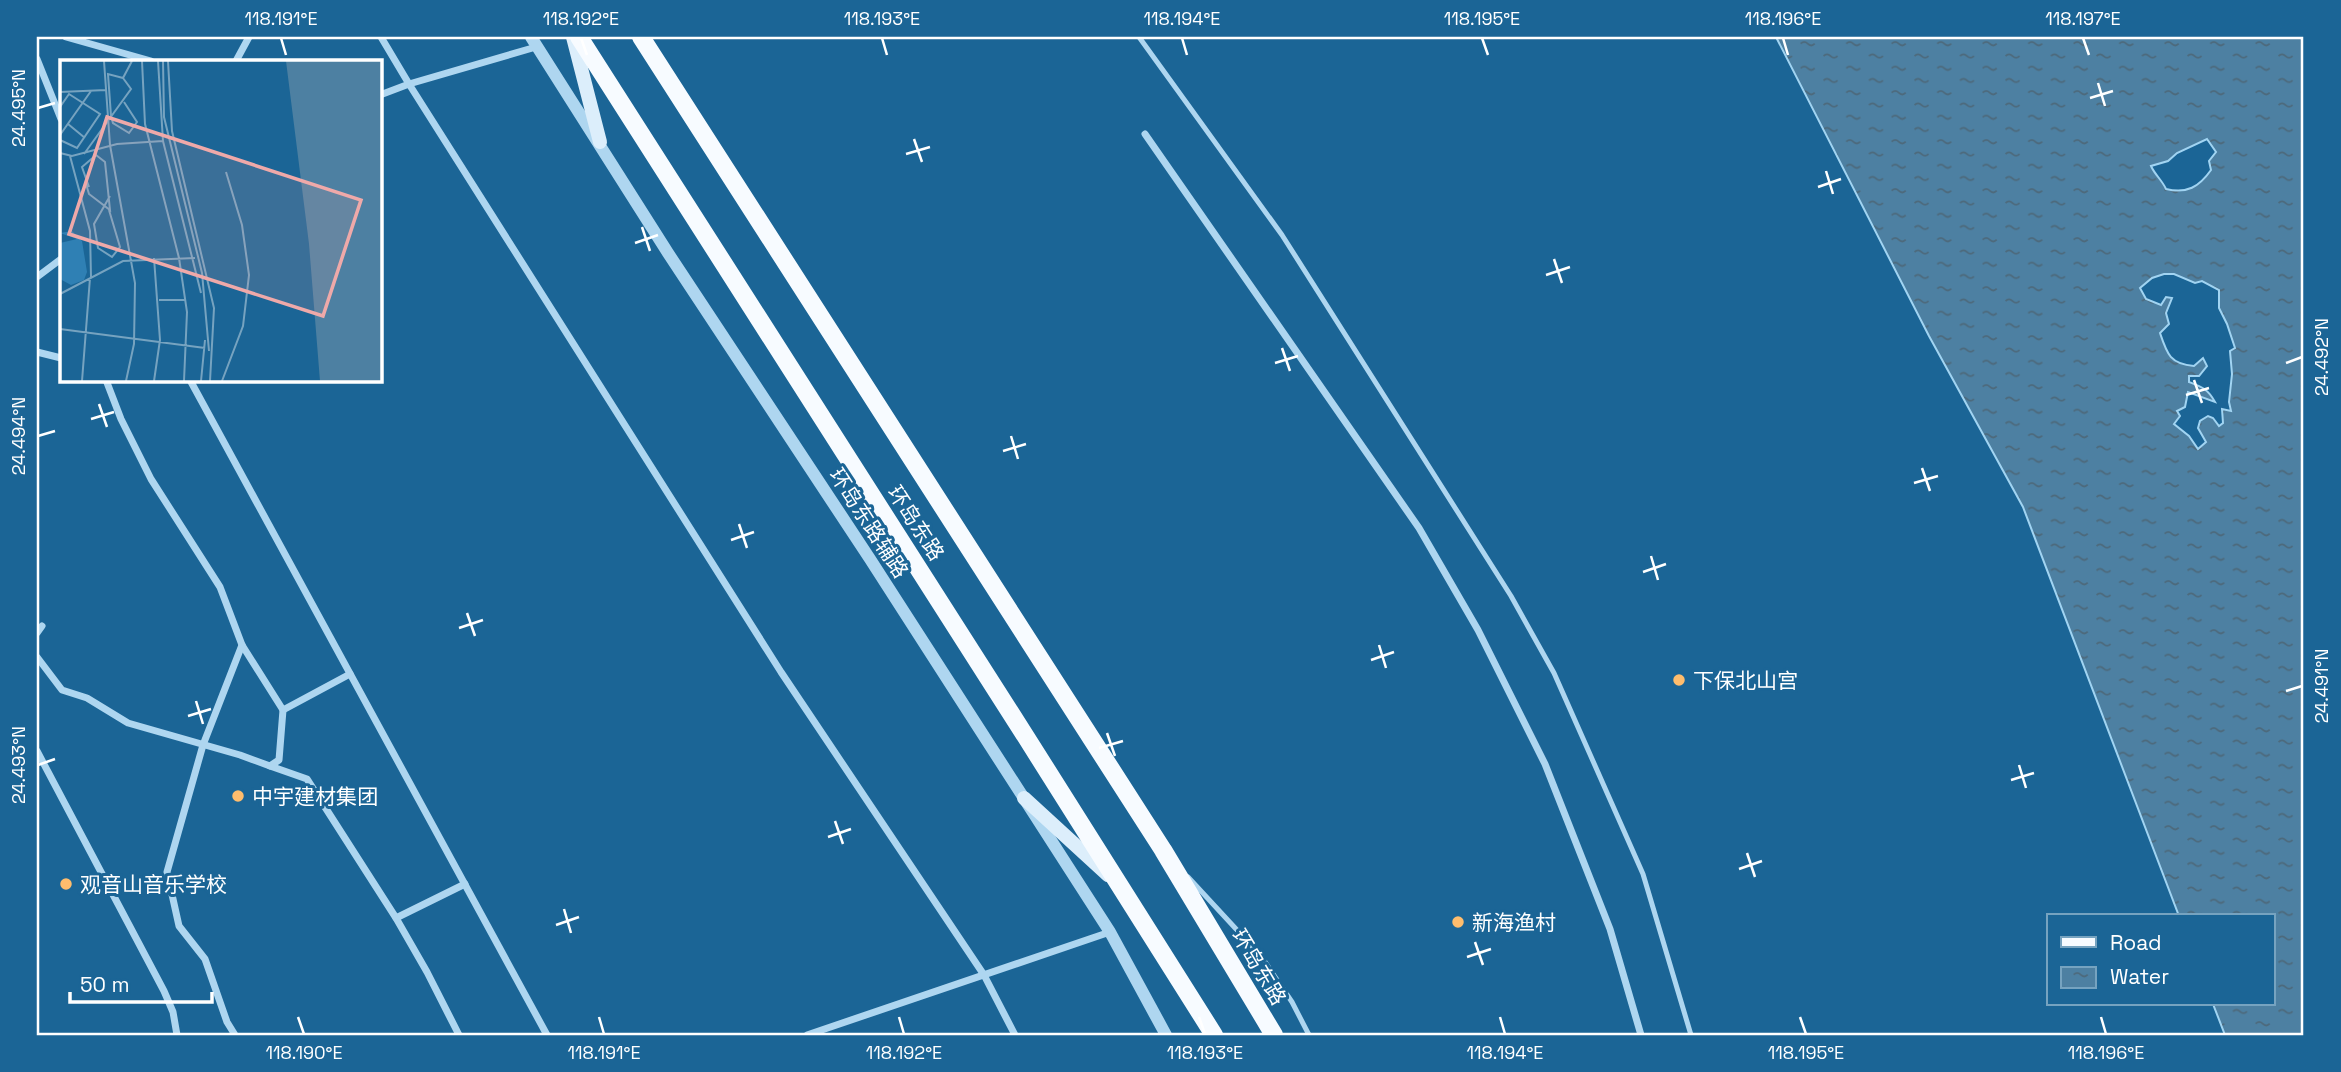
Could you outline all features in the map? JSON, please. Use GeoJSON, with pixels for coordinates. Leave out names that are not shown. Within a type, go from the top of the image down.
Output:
{"type":"FeatureCollection","features":[{"type":"Feature","properties":{"kind":"main road"},"geometry":{"type":"LineString","coordinates":[[573,37],[600,142]]}},
{"type":"Feature","properties":{"kind":"main road","name":"环岛东路"},"geometry":{"type":"LineString","coordinates":[[579,37],[1214,1035]]}},
{"type":"Feature","properties":{"kind":"main road","name":"环岛东路"},"geometry":{"type":"LineString","coordinates":[[641,37],[1163,850],[1273,1035]]}},
{"type":"Feature","properties":{"kind":"main road"},"geometry":{"type":"LineString","coordinates":[[1024,798],[1120,886]]}},
{"type":"Feature","properties":{"kind":"street"},"geometry":{"type":"LineString","coordinates":[[66,37],[147,60]]}},
{"type":"Feature","properties":{"kind":"street"},"geometry":{"type":"LineString","coordinates":[[237,60],[249,37]]}},
{"type":"Feature","properties":{"kind":"street"},"geometry":{"type":"LineString","coordinates":[[382,37],[409,84],[781,672],[984,975],[1015,1035]]}},
{"type":"Feature","properties":{"kind":"street"},"geometry":{"type":"LineString","coordinates":[[382,94],[534,42]]}},
{"type":"Feature","properties":{"kind":"street","name":"环岛东路辅路"},"geometry":{"type":"LineString","coordinates":[[534,42],[600,142],[668,253],[870,559],[1110,932],[1167,1035]]}},
{"type":"Feature","properties":{"kind":"street"},"geometry":{"type":"LineString","coordinates":[[37,59],[60,116]]}},
{"type":"Feature","properties":{"kind":"street"},"geometry":{"type":"LineString","coordinates":[[1145,134],[1419,528],[1478,630],[1545,764],[1610,929],[1641,1035]]}},
{"type":"Feature","properties":{"kind":"street"},"geometry":{"type":"LineString","coordinates":[[37,277],[60,260]]}},
{"type":"Feature","properties":{"kind":"street"},"geometry":{"type":"LineString","coordinates":[[37,352],[60,358]]}},
{"type":"Feature","properties":{"kind":"street"},"geometry":{"type":"LineString","coordinates":[[107,382],[121,419],[151,479],[220,587],[242,645],[283,710],[279,760],[270,766]]}},
{"type":"Feature","properties":{"kind":"street"},"geometry":{"type":"LineString","coordinates":[[191,382],[547,1035]]}},
{"type":"Feature","properties":{"kind":"street"},"geometry":{"type":"LineString","coordinates":[[37,633],[42,626]]}},
{"type":"Feature","properties":{"kind":"street"},"geometry":{"type":"LineString","coordinates":[[235,1035],[227,1022],[205,959],[179,926],[167,872],[203,745],[242,645]]}},
{"type":"Feature","properties":{"kind":"street"},"geometry":{"type":"LineString","coordinates":[[37,657],[62,690],[87,698],[128,723],[240,755],[307,779],[396,918],[459,1035]]}},
{"type":"Feature","properties":{"kind":"street"},"geometry":{"type":"LineString","coordinates":[[283,710],[350,674]]}},
{"type":"Feature","properties":{"kind":"street"},"geometry":{"type":"LineString","coordinates":[[37,751],[164,991],[173,1012],[177,1035]]}},
{"type":"Feature","properties":{"kind":"street"},"geometry":{"type":"LineString","coordinates":[[396,918],[465,884]]}},
{"type":"Feature","properties":{"kind":"street"},"geometry":{"type":"LineString","coordinates":[[807,1035],[1110,932]]}},
{"type":"Feature","properties":{"kind":"lane"},"geometry":{"type":"LineString","coordinates":[[1139,37],[1282,235],[1517,607],[1554,673],[1643,874],[1691,1035]]}},
{"type":"Feature","properties":{"kind":"lane"},"geometry":{"type":"LineString","coordinates":[[1163,850],[1261,956],[1292,1002],[1309,1035]]}},
{"type":"Feature","properties":{"kind":"water"},"geometry":{"type":"Polygon","coordinates":[[[1776,37],[2304,37],[2304,1035],[2225,1035],[2214,1006],[2274,1006],[2274,914],[2178,914],[2023,507],[1929,336],[1776,37]],[[2207,139],[2177,153],[2168,161],[2151,166],[2166,189],[2186,190],[2197,185],[2211,170],[2209,161],[2216,152],[2207,139]],[[2174,274],[2152,278],[2140,288],[2146,299],[2161,305],[2166,297],[2172,298],[2166,313],[2169,324],[2160,333],[2171,357],[2180,363],[2194,366],[2203,358],[2207,366],[2199,376],[2189,376],[2189,382],[2204,389],[2215,402],[2188,392],[2185,407],[2177,411],[2180,416],[2174,424],[2189,436],[2198,449],[2206,442],[2198,428],[2200,421],[2208,416],[2219,426],[2223,423],[2222,409],[2231,411],[2230,351],[2235,348],[2219,308],[2219,290],[2202,281],[2195,283],[2174,274]]]}},
{"type":"Feature","properties":{"kind":"place","name":"下保北山宫"},"geometry":{"type":"Point","coordinates":[1679,680]}},
{"type":"Feature","properties":{"kind":"place","name":"中宇建材集团"},"geometry":{"type":"Point","coordinates":[238,796]}},
{"type":"Feature","properties":{"kind":"place","name":"观音山音乐学校"},"geometry":{"type":"Point","coordinates":[66,884]}},
{"type":"Feature","properties":{"kind":"place","name":"新海渔村"},"geometry":{"type":"Point","coordinates":[1458,922]}}]}
